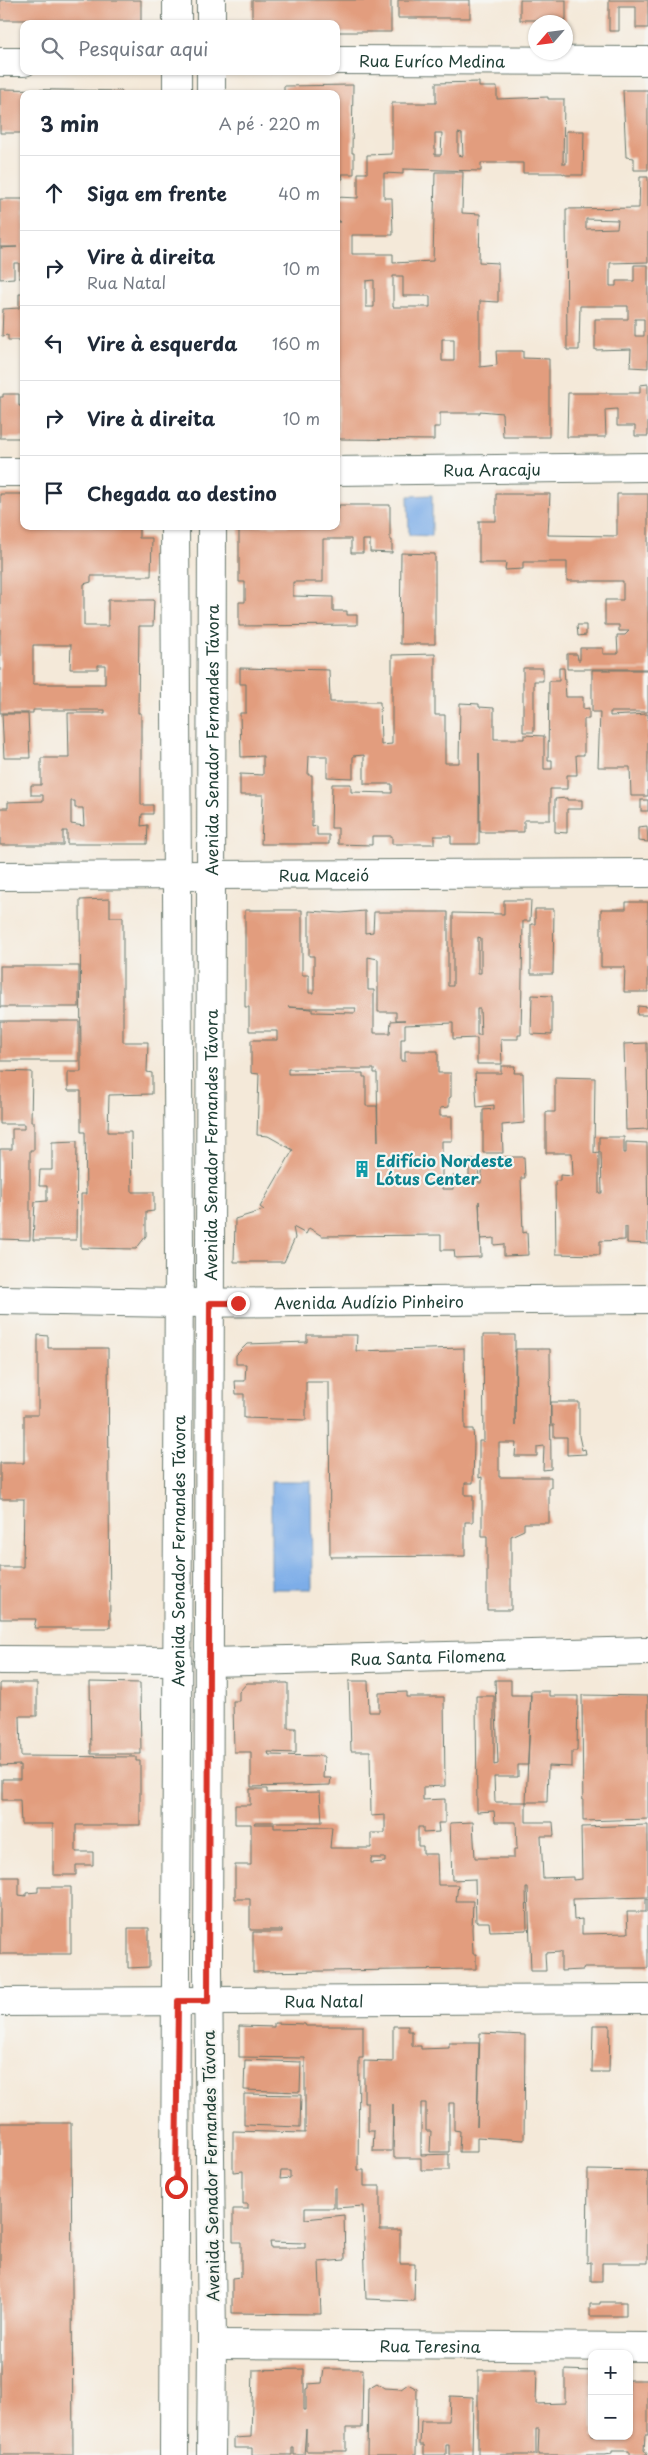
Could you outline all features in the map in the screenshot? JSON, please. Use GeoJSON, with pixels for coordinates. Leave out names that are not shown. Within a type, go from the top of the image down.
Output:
{"type":"FeatureCollection","features":[{"type":"Feature","properties":{"kind":"main road"},"geometry":{"type":"LineString","coordinates":[[177,0],[177,20]]}},
{"type":"Feature","properties":{"kind":"main road"},"geometry":{"type":"LineString","coordinates":[[211,0],[211,20]]}},
{"type":"Feature","properties":{"kind":"main road","name":"Rua Euríco Medina"},"geometry":{"type":"LineString","coordinates":[[340,60],[648,61]]}},
{"type":"Feature","properties":{"kind":"main road"},"geometry":{"type":"LineString","coordinates":[[0,62],[20,62]]}},
{"type":"Feature","properties":{"kind":"main road"},"geometry":{"type":"LineString","coordinates":[[177,75],[177,90]]}},
{"type":"Feature","properties":{"kind":"main road"},"geometry":{"type":"LineString","coordinates":[[211,75],[211,90]]}},
{"type":"Feature","properties":{"kind":"main road","name":"Rua Aracaju"},"geometry":{"type":"LineString","coordinates":[[340,471],[648,467]]}},
{"type":"Feature","properties":{"kind":"main road"},"geometry":{"type":"LineString","coordinates":[[0,472],[20,472]]}},
{"type":"Feature","properties":{"kind":"main road","name":"Avenida Senador Fernandes Távora"},"geometry":{"type":"LineString","coordinates":[[174,2455],[178,2001],[176,1661],[179,1303],[175,530]]}},
{"type":"Feature","properties":{"kind":"main road","name":"Avenida Senador Fernandes Távora"},"geometry":{"type":"LineString","coordinates":[[211,2455],[208,1662],[212,530]]}},
{"type":"Feature","properties":{"kind":"main road","name":"Rua Maceió"},"geometry":{"type":"LineString","coordinates":[[0,876],[648,873]]}},
{"type":"Feature","properties":{"kind":"main road","name":"Avenida Audízio Pinheiro"},"geometry":{"type":"LineString","coordinates":[[0,1300],[210,1303],[648,1299]]}},
{"type":"Feature","properties":{"kind":"main road","name":"Rua Santa Filomena"},"geometry":{"type":"LineString","coordinates":[[208,1662],[648,1650]]}},
{"type":"Feature","properties":{"kind":"main road"},"geometry":{"type":"LineString","coordinates":[[0,1660],[176,1661]]}},
{"type":"Feature","properties":{"kind":"main road","name":"Rua Natal"},"geometry":{"type":"LineString","coordinates":[[0,2002],[648,1999]]}},
{"type":"Feature","properties":{"kind":"main road","name":"Rua Teresina"},"geometry":{"type":"LineString","coordinates":[[212,2344],[648,2347]]}},
{"type":"Feature","properties":{"kind":"water"},"geometry":{"type":"Polygon","coordinates":[[[432,495],[432,536],[409,535],[408,496],[432,495]]]}},
{"type":"Feature","properties":{"kind":"water"},"geometry":{"type":"Polygon","coordinates":[[[271,1481],[311,1481],[312,1589],[271,1589],[271,1481]]]}},
{"type":"Feature","properties":{"kind":"building"},"geometry":{"type":"Polygon","coordinates":[[[0,0],[141,0],[141,20],[0,20],[0,0]]]}},
{"type":"Feature","properties":{"kind":"building"},"geometry":{"type":"Polygon","coordinates":[[[252,0],[391,0],[391,32],[340,32],[340,20],[252,20],[252,0]]]}},
{"type":"Feature","properties":{"kind":"building"},"geometry":{"type":"Polygon","coordinates":[[[398,0],[470,0],[470,18],[398,18],[398,0]]]}},
{"type":"Feature","properties":{"kind":"building"},"geometry":{"type":"Polygon","coordinates":[[[520,0],[566,0],[566,15],[528,15],[528,20],[520,20],[520,0]]]}},
{"type":"Feature","properties":{"kind":"building"},"geometry":{"type":"Polygon","coordinates":[[[609,0],[648,0],[648,28],[636,28],[636,7],[619,7],[619,31],[609,31],[609,0]]]}},
{"type":"Feature","properties":{"kind":"building"},"geometry":{"type":"Polygon","coordinates":[[[479,82],[479,87],[497,87],[497,99],[548,97],[548,99],[564,99],[563,164],[566,164],[566,131],[584,131],[583,175],[523,173],[523,163],[481,163],[481,171],[403,169],[403,174],[384,173],[384,198],[392,198],[393,235],[352,235],[352,254],[393,254],[393,263],[433,261],[435,172],[463,172],[462,213],[480,214],[479,262],[498,263],[498,302],[480,301],[480,367],[497,365],[496,351],[523,351],[523,358],[549,359],[549,437],[503,437],[502,413],[480,411],[480,413],[440,413],[440,427],[434,427],[434,440],[340,439],[340,197],[358,198],[358,173],[367,173],[367,155],[392,154],[392,103],[436,103],[436,83],[479,82]],[[435,133],[435,155],[441,155],[442,133],[435,133]],[[458,133],[458,155],[463,156],[462,134],[458,133]],[[393,276],[393,307],[430,307],[430,296],[403,296],[403,276],[393,276]],[[374,280],[366,281],[366,307],[374,307],[374,280]],[[442,339],[442,361],[454,361],[454,339],[442,339]]]}},
{"type":"Feature","properties":{"kind":"building"},"geometry":{"type":"Polygon","coordinates":[[[353,85],[352,153],[354,153],[354,174],[342,174],[343,179],[340,179],[340,90],[284,90],[284,86],[353,85]]]}},
{"type":"Feature","properties":{"kind":"building"},"geometry":{"type":"Polygon","coordinates":[[[0,89],[61,90],[20,90],[20,133],[0,133],[0,89]]]}},
{"type":"Feature","properties":{"kind":"building"},"geometry":{"type":"Polygon","coordinates":[[[623,90],[648,90],[648,170],[634,170],[634,158],[626,157],[623,90]]]}},
{"type":"Feature","properties":{"kind":"building"},"geometry":{"type":"Polygon","coordinates":[[[640,177],[648,177],[648,262],[610,263],[610,286],[616,286],[616,281],[634,281],[634,265],[648,265],[648,368],[630,367],[631,349],[595,350],[595,319],[628,319],[628,306],[580,306],[579,350],[567,350],[566,209],[639,208],[640,177]],[[586,219],[586,229],[617,228],[618,220],[586,219]],[[635,319],[635,336],[644,336],[644,319],[635,319]]]}},
{"type":"Feature","properties":{"kind":"building"},"geometry":{"type":"Polygon","coordinates":[[[0,199],[20,199],[20,278],[19,263],[14,263],[14,278],[0,279],[0,248],[17,247],[0,247],[0,199]]]}},
{"type":"Feature","properties":{"kind":"building"},"geometry":{"type":"Polygon","coordinates":[[[20,294],[20,340],[8,340],[8,335],[2,336],[3,309],[19,308],[20,294]]]}},
{"type":"Feature","properties":{"kind":"building"},"geometry":{"type":"Polygon","coordinates":[[[648,384],[648,436],[635,436],[635,426],[617,426],[617,409],[605,410],[606,437],[567,437],[568,393],[640,393],[640,385],[648,384]]]}},
{"type":"Feature","properties":{"kind":"building"},"geometry":{"type":"Polygon","coordinates":[[[3,394],[19,394],[20,438],[0,438],[0,397],[3,397],[3,394]]]}},
{"type":"Feature","properties":{"kind":"building"},"geometry":{"type":"Polygon","coordinates":[[[0,494],[20,494],[20,530],[139,530],[139,538],[152,538],[151,576],[91,576],[91,582],[84,584],[84,626],[108,626],[108,600],[154,600],[153,626],[139,626],[138,713],[141,713],[141,805],[153,805],[153,814],[142,814],[141,826],[148,825],[147,844],[67,844],[67,831],[63,831],[63,845],[0,845],[0,808],[8,808],[8,802],[43,801],[43,795],[31,795],[31,785],[41,785],[41,758],[69,758],[68,713],[105,713],[105,710],[33,710],[33,713],[0,713],[0,494]],[[33,645],[33,684],[105,684],[105,665],[98,665],[98,669],[70,669],[71,645],[33,645]],[[71,801],[71,824],[84,826],[83,808],[75,808],[75,801],[71,801]]]}},
{"type":"Feature","properties":{"kind":"building"},"geometry":{"type":"Polygon","coordinates":[[[496,494],[550,494],[548,535],[617,536],[617,494],[648,494],[648,669],[567,669],[567,654],[577,654],[578,660],[580,660],[580,648],[603,648],[603,654],[618,654],[617,635],[625,635],[629,631],[619,631],[619,625],[605,625],[605,600],[623,600],[623,581],[567,581],[567,562],[523,562],[523,569],[505,570],[506,563],[479,563],[479,521],[496,521],[496,494]]]}},
{"type":"Feature","properties":{"kind":"building"},"geometry":{"type":"Polygon","coordinates":[[[340,505],[390,505],[392,553],[370,552],[370,540],[363,540],[363,553],[351,553],[351,539],[323,539],[323,582],[293,582],[293,596],[333,597],[333,611],[347,611],[347,615],[357,615],[357,625],[239,626],[239,602],[245,602],[245,582],[239,582],[239,530],[340,530],[340,505]]]}},
{"type":"Feature","properties":{"kind":"building"},"geometry":{"type":"Polygon","coordinates":[[[401,553],[435,554],[435,644],[400,644],[401,553]]]}},
{"type":"Feature","properties":{"kind":"building"},"geometry":{"type":"Polygon","coordinates":[[[577,625],[586,625],[586,635],[578,636],[577,625]]]}},
{"type":"Feature","properties":{"kind":"building"},"geometry":{"type":"Polygon","coordinates":[[[435,654],[435,715],[445,715],[445,763],[459,763],[460,703],[479,704],[479,707],[494,708],[494,739],[524,739],[524,735],[544,736],[544,769],[552,769],[552,760],[548,760],[549,681],[559,681],[559,668],[564,668],[566,697],[583,697],[583,709],[589,708],[589,719],[584,719],[584,755],[576,755],[577,775],[567,775],[567,789],[550,789],[550,820],[524,820],[524,832],[480,832],[479,753],[479,844],[451,844],[451,836],[434,836],[434,844],[392,844],[392,836],[372,836],[372,845],[338,844],[338,828],[331,828],[332,784],[351,784],[351,792],[392,793],[392,784],[364,784],[364,755],[353,756],[353,778],[327,777],[327,756],[309,756],[308,775],[312,775],[312,827],[317,826],[317,835],[329,835],[329,844],[261,844],[263,795],[240,795],[240,774],[263,775],[263,756],[241,757],[240,713],[246,713],[246,684],[240,684],[240,668],[329,670],[330,702],[380,702],[381,745],[392,744],[392,655],[435,654]]]}},
{"type":"Feature","properties":{"kind":"building"},"geometry":{"type":"Polygon","coordinates":[[[523,668],[543,668],[543,681],[534,681],[534,732],[523,732],[523,668]]]}},
{"type":"Feature","properties":{"kind":"building"},"geometry":{"type":"Polygon","coordinates":[[[592,670],[648,670],[648,712],[610,712],[610,716],[648,714],[648,796],[631,796],[630,767],[598,767],[600,712],[592,712],[592,670]]]}},
{"type":"Feature","properties":{"kind":"building"},"geometry":{"type":"Polygon","coordinates":[[[2,714],[28,714],[30,758],[4,758],[2,714]]]}},
{"type":"Feature","properties":{"kind":"building"},"geometry":{"type":"Polygon","coordinates":[[[567,798],[567,800],[582,800],[582,809],[567,809],[567,833],[555,832],[555,799],[567,798]]]}},
{"type":"Feature","properties":{"kind":"building"},"geometry":{"type":"Polygon","coordinates":[[[641,800],[648,800],[648,811],[641,811],[641,800]]]}},
{"type":"Feature","properties":{"kind":"building"},"geometry":{"type":"Polygon","coordinates":[[[647,826],[648,842],[638,841],[638,827],[647,826]]]}},
{"type":"Feature","properties":{"kind":"building"},"geometry":{"type":"Polygon","coordinates":[[[110,899],[110,917],[123,917],[123,1042],[148,1042],[147,1072],[152,1073],[152,1094],[109,1095],[108,1132],[131,1132],[132,1192],[154,1192],[154,1211],[146,1212],[146,1236],[136,1249],[81,1248],[81,1194],[86,1194],[85,1132],[81,1132],[81,1091],[68,1091],[68,1072],[81,1072],[80,900],[110,899]]]}},
{"type":"Feature","properties":{"kind":"building"},"geometry":{"type":"Polygon","coordinates":[[[504,900],[531,900],[530,921],[523,921],[521,1035],[518,1035],[518,1039],[501,1039],[502,1064],[477,1064],[477,1038],[453,1039],[453,1023],[405,1025],[405,1039],[401,1039],[401,1061],[405,1061],[405,1051],[438,1051],[438,1073],[451,1073],[449,1107],[440,1108],[440,1116],[452,1116],[452,1141],[442,1141],[442,1189],[453,1189],[453,1176],[469,1178],[469,1160],[478,1160],[479,1183],[481,1183],[483,1164],[503,1163],[503,1157],[524,1157],[525,1178],[521,1178],[523,1233],[527,1232],[528,1255],[504,1256],[504,1244],[494,1245],[494,1238],[481,1239],[479,1201],[481,1257],[455,1258],[454,1250],[441,1250],[441,1235],[322,1236],[309,1228],[306,1234],[293,1227],[295,1238],[284,1262],[234,1262],[235,1219],[264,1210],[260,1207],[293,1150],[268,1136],[257,1135],[259,1074],[251,1073],[251,1040],[277,1040],[277,1031],[249,1031],[249,1007],[245,1007],[245,910],[302,910],[302,975],[309,975],[309,993],[314,993],[314,956],[309,956],[309,911],[341,913],[365,911],[365,933],[373,932],[374,912],[448,912],[448,986],[453,986],[453,913],[504,914],[504,900]],[[478,937],[478,973],[481,973],[481,938],[478,937]],[[368,957],[368,990],[374,990],[374,1033],[390,1033],[391,1021],[405,1020],[396,1020],[396,1012],[378,1012],[378,959],[368,957]],[[288,1007],[312,1009],[312,1012],[355,1013],[356,1008],[288,1007]],[[477,1009],[477,1035],[481,1035],[480,1009],[477,1009]],[[288,1069],[288,1074],[363,1073],[363,1077],[366,1077],[366,1106],[377,1106],[378,1141],[377,1073],[374,1073],[374,1069],[288,1069]]]}},
{"type":"Feature","properties":{"kind":"building"},"geometry":{"type":"Polygon","coordinates":[[[626,902],[648,902],[648,992],[624,992],[625,967],[601,967],[601,909],[626,909],[626,902]]]}},
{"type":"Feature","properties":{"kind":"building"},"geometry":{"type":"Polygon","coordinates":[[[535,909],[554,909],[553,974],[531,974],[531,924],[535,924],[535,909]]]}},
{"type":"Feature","properties":{"kind":"building"},"geometry":{"type":"Polygon","coordinates":[[[0,966],[79,966],[79,1007],[0,1007],[0,966]]]}},
{"type":"Feature","properties":{"kind":"building"},"geometry":{"type":"Polygon","coordinates":[[[532,995],[552,996],[552,1035],[531,1034],[532,995]]]}},
{"type":"Feature","properties":{"kind":"building"},"geometry":{"type":"Polygon","coordinates":[[[638,1006],[648,1007],[648,1015],[637,1015],[638,1006]]]}},
{"type":"Feature","properties":{"kind":"building"},"geometry":{"type":"Polygon","coordinates":[[[0,1021],[79,1021],[79,1061],[0,1061],[0,1021]]]}},
{"type":"Feature","properties":{"kind":"building"},"geometry":{"type":"Polygon","coordinates":[[[647,1043],[648,1129],[626,1130],[624,1044],[647,1043]]]}},
{"type":"Feature","properties":{"kind":"building"},"geometry":{"type":"Polygon","coordinates":[[[501,1066],[515,1066],[514,1073],[523,1073],[524,1123],[502,1125],[503,1153],[483,1153],[483,1110],[494,1109],[494,1105],[477,1107],[475,1073],[501,1073],[501,1066]]]}},
{"type":"Feature","properties":{"kind":"building"},"geometry":{"type":"Polygon","coordinates":[[[0,1071],[32,1072],[31,1122],[34,1122],[34,1150],[30,1150],[30,1240],[0,1239],[0,1149],[12,1149],[12,1129],[24,1129],[24,1124],[0,1124],[0,1071]]]}},
{"type":"Feature","properties":{"kind":"building"},"geometry":{"type":"Polygon","coordinates":[[[555,1077],[595,1078],[594,1153],[599,1152],[599,1137],[624,1137],[624,1153],[626,1153],[626,1142],[647,1143],[648,1244],[627,1243],[627,1227],[625,1227],[625,1240],[600,1241],[600,1255],[556,1254],[555,1181],[560,1181],[560,1175],[573,1176],[572,1153],[546,1153],[546,1112],[555,1112],[555,1077]],[[599,1152],[599,1193],[602,1193],[601,1152],[599,1152]]]}},
{"type":"Feature","properties":{"kind":"building"},"geometry":{"type":"Polygon","coordinates":[[[77,1141],[76,1240],[33,1240],[35,1202],[47,1201],[47,1186],[39,1186],[40,1170],[52,1170],[52,1142],[77,1141]]]}},
{"type":"Feature","properties":{"kind":"building"},"geometry":{"type":"Polygon","coordinates":[[[38,1335],[48,1336],[48,1348],[108,1348],[110,1628],[34,1628],[36,1619],[0,1619],[0,1567],[23,1567],[24,1499],[0,1499],[0,1463],[24,1463],[24,1415],[38,1415],[38,1335]]]}},
{"type":"Feature","properties":{"kind":"building"},"geometry":{"type":"Polygon","coordinates":[[[307,1335],[357,1335],[356,1351],[464,1348],[465,1429],[473,1429],[474,1443],[473,1483],[465,1483],[465,1495],[473,1495],[473,1522],[465,1522],[465,1556],[330,1557],[329,1382],[306,1382],[306,1420],[244,1418],[244,1394],[236,1394],[235,1381],[245,1381],[246,1364],[236,1364],[236,1355],[247,1344],[307,1342],[307,1335]]]}},
{"type":"Feature","properties":{"kind":"building"},"geometry":{"type":"Polygon","coordinates":[[[483,1335],[515,1335],[515,1426],[516,1349],[550,1349],[551,1469],[543,1470],[544,1446],[537,1447],[537,1456],[515,1456],[516,1443],[499,1443],[499,1477],[551,1477],[551,1488],[549,1488],[549,1523],[524,1523],[524,1530],[511,1536],[511,1610],[487,1610],[487,1536],[482,1536],[482,1477],[479,1478],[479,1441],[484,1441],[483,1335]]]}},
{"type":"Feature","properties":{"kind":"building"},"geometry":{"type":"Polygon","coordinates":[[[551,1402],[579,1402],[579,1436],[582,1450],[585,1449],[586,1454],[567,1455],[567,1437],[554,1437],[554,1425],[551,1425],[551,1402]]]}},
{"type":"Feature","properties":{"kind":"building"},"geometry":{"type":"Polygon","coordinates":[[[495,1680],[511,1680],[511,1695],[531,1695],[531,1691],[549,1691],[549,1696],[578,1696],[577,1751],[572,1751],[572,1767],[548,1766],[547,1802],[526,1802],[526,1822],[553,1822],[554,1836],[541,1836],[543,1878],[573,1877],[573,1880],[582,1879],[581,1827],[648,1825],[648,1897],[573,1899],[574,1920],[582,1919],[582,1934],[628,1933],[627,1912],[646,1912],[646,1899],[648,1899],[648,1968],[583,1968],[583,1970],[561,1971],[561,1952],[545,1953],[546,1971],[531,1971],[528,1888],[526,1888],[527,1930],[490,1931],[489,1922],[476,1922],[475,1879],[452,1880],[450,1823],[473,1822],[475,1858],[514,1858],[514,1849],[517,1849],[516,1822],[495,1822],[494,1811],[477,1812],[476,1696],[494,1696],[494,1765],[498,1764],[495,1680]],[[518,1765],[518,1777],[494,1777],[495,1802],[526,1802],[528,1765],[518,1765]]]}},
{"type":"Feature","properties":{"kind":"building"},"geometry":{"type":"Polygon","coordinates":[[[349,1681],[368,1681],[369,1712],[379,1712],[379,1693],[407,1692],[407,1697],[444,1697],[445,1786],[423,1787],[423,1800],[445,1799],[445,1823],[438,1823],[439,1832],[423,1833],[423,1827],[418,1827],[418,1846],[423,1846],[423,1854],[437,1854],[438,1885],[458,1885],[456,1901],[473,1901],[473,1954],[476,1954],[476,1969],[253,1972],[253,1932],[282,1932],[282,1930],[250,1930],[250,1899],[235,1899],[235,1865],[251,1865],[251,1824],[235,1824],[235,1805],[250,1805],[250,1789],[267,1789],[267,1793],[320,1792],[322,1822],[255,1822],[254,1824],[274,1824],[274,1828],[332,1827],[330,1848],[371,1848],[371,1833],[385,1833],[385,1815],[371,1816],[370,1751],[351,1751],[349,1681]],[[371,1858],[371,1863],[385,1862],[385,1858],[371,1858]]]}},
{"type":"Feature","properties":{"kind":"building"},"geometry":{"type":"Polygon","coordinates":[[[90,1682],[140,1683],[141,1754],[91,1754],[90,1682]]]}},
{"type":"Feature","properties":{"kind":"building"},"geometry":{"type":"Polygon","coordinates":[[[0,1683],[37,1683],[37,1716],[20,1716],[21,1756],[136,1757],[136,1761],[140,1761],[140,1825],[76,1825],[76,1852],[93,1852],[93,1865],[76,1865],[76,1875],[53,1875],[53,1824],[21,1824],[20,1800],[2,1800],[2,1779],[20,1779],[20,1765],[0,1766],[0,1683]]]}},
{"type":"Feature","properties":{"kind":"building"},"geometry":{"type":"Polygon","coordinates":[[[247,1683],[288,1683],[288,1728],[296,1728],[296,1753],[268,1752],[269,1755],[324,1756],[323,1778],[331,1778],[330,1785],[251,1787],[251,1752],[234,1752],[233,1701],[239,1701],[239,1692],[247,1683]]]}},
{"type":"Feature","properties":{"kind":"building"},"geometry":{"type":"Polygon","coordinates":[[[582,1695],[648,1696],[648,1819],[583,1821],[582,1695]]]}},
{"type":"Feature","properties":{"kind":"building"},"geometry":{"type":"Polygon","coordinates":[[[0,1877],[19,1877],[19,1895],[26,1896],[26,1893],[38,1892],[38,1887],[71,1887],[71,1954],[0,1954],[0,1877]]]}},
{"type":"Feature","properties":{"kind":"building"},"geometry":{"type":"Polygon","coordinates":[[[128,1928],[149,1928],[149,1967],[128,1968],[128,1928]]]}},
{"type":"Feature","properties":{"kind":"building"},"geometry":{"type":"Polygon","coordinates":[[[274,2023],[305,2024],[306,2026],[363,2026],[363,2058],[359,2058],[358,2170],[364,2170],[364,2186],[380,2186],[380,2230],[400,2230],[400,2264],[415,2264],[414,2301],[366,2299],[363,2206],[336,2208],[336,2188],[334,2188],[334,2208],[305,2208],[305,2219],[344,2215],[345,2260],[319,2262],[321,2314],[232,2313],[232,2278],[241,2277],[241,2242],[233,2242],[233,2209],[248,2209],[248,2204],[243,2204],[243,2171],[233,2172],[233,2131],[305,2133],[305,2058],[239,2057],[239,2026],[274,2027],[274,2023]],[[281,2171],[280,2179],[290,2178],[290,2171],[281,2171]],[[270,2242],[271,2248],[305,2248],[305,2243],[270,2242]]]}},
{"type":"Feature","properties":{"kind":"building"},"geometry":{"type":"Polygon","coordinates":[[[593,2025],[610,2025],[609,2072],[592,2072],[593,2025]]]}},
{"type":"Feature","properties":{"kind":"building"},"geometry":{"type":"Polygon","coordinates":[[[393,2026],[408,2026],[408,2031],[412,2031],[412,2046],[421,2046],[421,2049],[449,2048],[449,2043],[479,2043],[477,2127],[480,2033],[525,2035],[524,2140],[477,2137],[477,2152],[459,2152],[460,2131],[454,2130],[454,2103],[449,2103],[449,2152],[430,2152],[431,2131],[426,2131],[426,2103],[421,2103],[421,2155],[449,2154],[449,2170],[421,2170],[421,2158],[394,2158],[393,2104],[392,2151],[373,2151],[374,2131],[368,2131],[368,2103],[364,2103],[364,2061],[393,2062],[393,2026]]]}},
{"type":"Feature","properties":{"kind":"building"},"geometry":{"type":"Polygon","coordinates":[[[245,2060],[301,2062],[300,2092],[244,2090],[245,2060]]]}},
{"type":"Feature","properties":{"kind":"building"},"geometry":{"type":"Polygon","coordinates":[[[244,2094],[301,2095],[300,2127],[244,2125],[244,2094]]]}},
{"type":"Feature","properties":{"kind":"building"},"geometry":{"type":"Polygon","coordinates":[[[0,2123],[71,2123],[73,2455],[0,2455],[0,2123]]]}},
{"type":"Feature","properties":{"kind":"building"},"geometry":{"type":"Polygon","coordinates":[[[588,2170],[648,2171],[648,2263],[602,2263],[602,2281],[591,2281],[591,2262],[587,2263],[588,2170]]]}},
{"type":"Feature","properties":{"kind":"building"},"geometry":{"type":"Polygon","coordinates":[[[600,2302],[626,2302],[626,2316],[590,2316],[590,2304],[600,2304],[600,2302]]]}},
{"type":"Feature","properties":{"kind":"building"},"geometry":{"type":"Polygon","coordinates":[[[304,2369],[304,2410],[306,2410],[306,2389],[308,2384],[322,2383],[324,2369],[363,2369],[362,2428],[346,2428],[346,2451],[306,2451],[306,2429],[304,2455],[294,2455],[294,2448],[292,2448],[292,2455],[252,2455],[252,2448],[234,2448],[234,2438],[251,2437],[253,2370],[304,2369]]]}},
{"type":"Feature","properties":{"kind":"building"},"geometry":{"type":"Polygon","coordinates":[[[478,2370],[537,2370],[536,2404],[565,2403],[565,2370],[588,2371],[588,2440],[633,2440],[633,2380],[648,2380],[648,2435],[645,2435],[644,2450],[648,2455],[629,2455],[629,2451],[612,2451],[612,2454],[605,2455],[538,2455],[539,2429],[536,2429],[536,2455],[478,2455],[478,2370]]]}},
{"type":"Feature","properties":{"kind":"building"},"geometry":{"type":"Polygon","coordinates":[[[377,2383],[384,2388],[401,2389],[408,2384],[417,2389],[416,2455],[367,2455],[368,2388],[377,2383]]]}},
{"type":"Feature","properties":{"kind":"building"},"geometry":{"type":"Polygon","coordinates":[[[450,2396],[473,2397],[472,2455],[449,2455],[449,2445],[446,2445],[446,2455],[424,2455],[424,2445],[420,2445],[421,2421],[449,2421],[450,2396]]]}},
{"type":"Feature","properties":{"kind":"place","name":"Edifício Nordeste Lótus Center"},"geometry":{"type":"Point","coordinates":[362,1169]}},
{"type":"Feature","properties":{"kind":"route"},"geometry":{"type":"LineString","coordinates":[[176,2187],[178,2001],[208,2001],[210,1303],[238,1303]]}}]}
